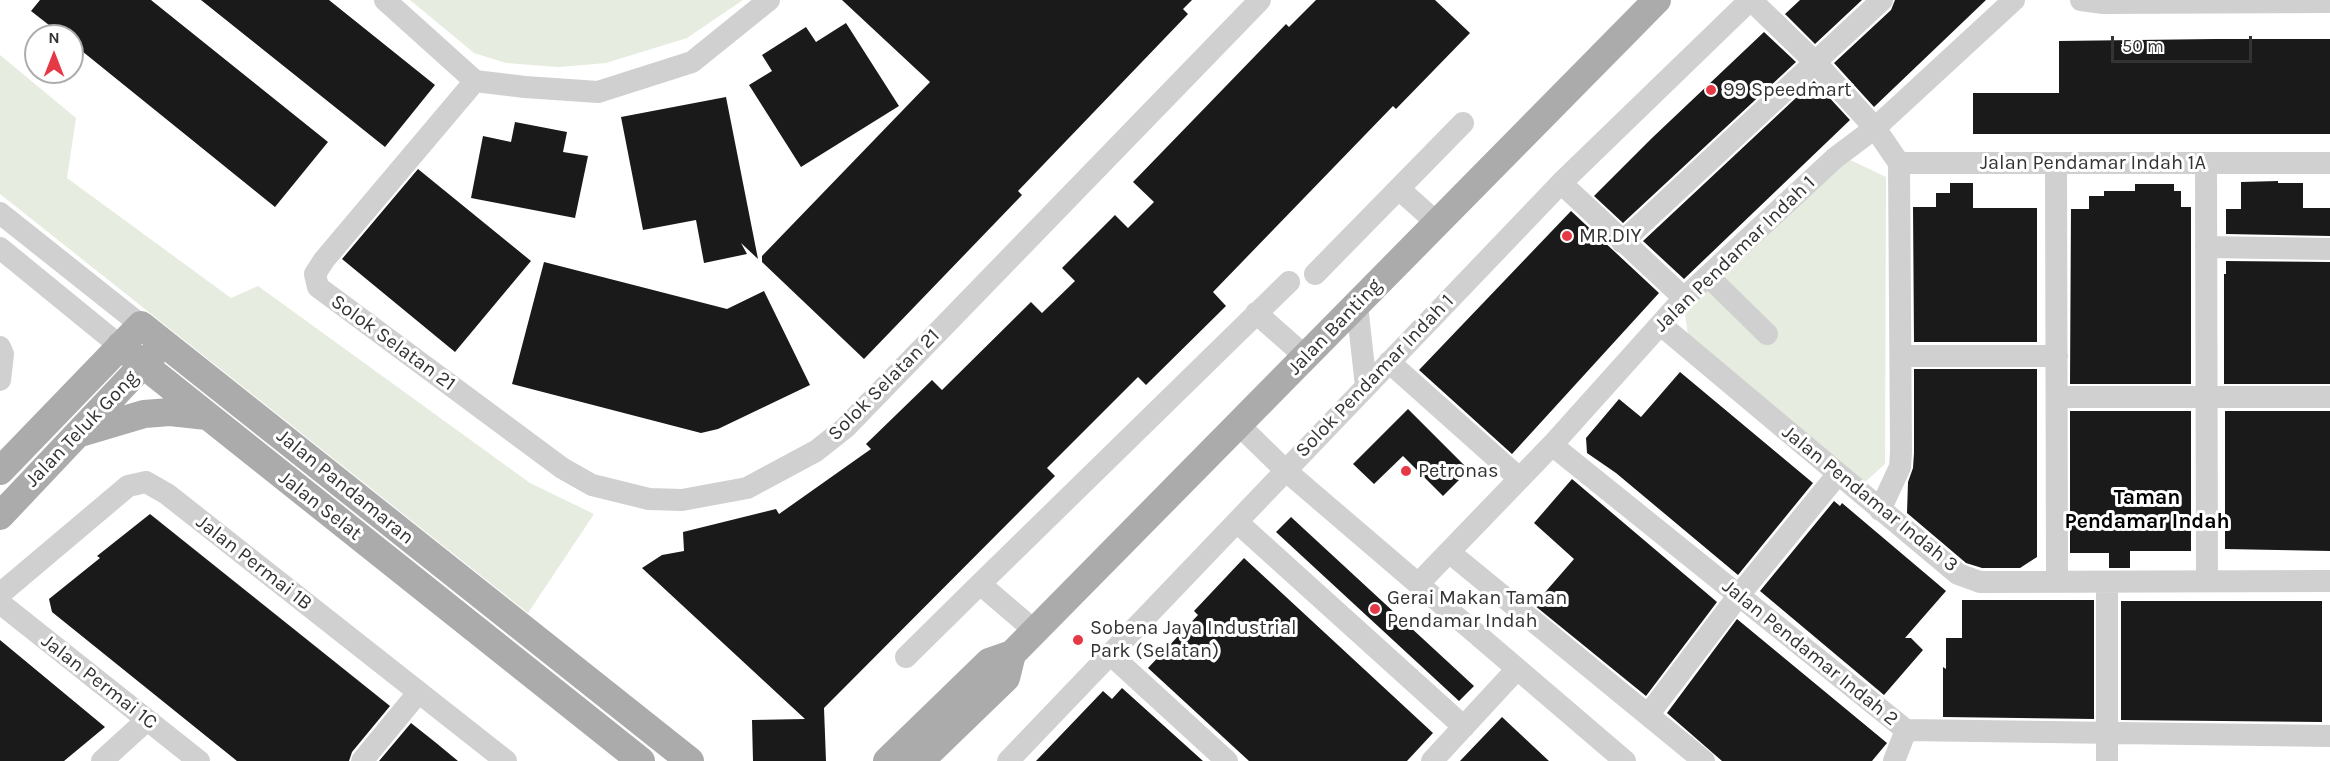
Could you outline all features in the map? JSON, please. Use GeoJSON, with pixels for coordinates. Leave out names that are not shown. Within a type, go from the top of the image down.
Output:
{"type":"FeatureCollection","features":[{"type":"Feature","properties":{"kind":"main road","name":"Jalan Banting"},"geometry":{"type":"LineString","coordinates":[[887,761],[989,662],[1012,654],[1657,0]]}},
{"type":"Feature","properties":{"kind":"main road","name":"Jalan Pandamaran"},"geometry":{"type":"LineString","coordinates":[[141,325],[690,761]]}},
{"type":"Feature","properties":{"kind":"main road","name":"Jalan Teluk Gong"},"geometry":{"type":"LineString","coordinates":[[0,471],[141,325]]}},
{"type":"Feature","properties":{"kind":"main road","name":"Jalan Teluk Gong"},"geometry":{"type":"LineString","coordinates":[[0,516],[164,342]]}},
{"type":"Feature","properties":{"kind":"main road","name":"Jalan Selat"},"geometry":{"type":"LineString","coordinates":[[120,346],[641,761]]}},
{"type":"Feature","properties":{"kind":"main road"},"geometry":{"type":"LineString","coordinates":[[76,435],[144,414],[170,412],[207,416]]}},
{"type":"Feature","properties":{"kind":"main road","name":"Jalan Banting"},"geometry":{"type":"LineString","coordinates":[[920,761],[1006,678],[1012,654]]}},
{"type":"Feature","properties":{"kind":"street"},"geometry":{"type":"LineString","coordinates":[[385,0],[475,81],[598,92],[692,62],[769,0]]}},
{"type":"Feature","properties":{"kind":"street","name":"Solok Selatan 21"},"geometry":{"type":"LineString","coordinates":[[475,81],[324,260],[315,274],[318,287],[562,468],[592,485],[649,499],[682,500],[747,488],[816,451],[845,428],[1260,0]]}},
{"type":"Feature","properties":{"kind":"street"},"geometry":{"type":"LineString","coordinates":[[1751,0],[1815,62],[1875,128],[1899,163],[1900,467],[1881,510]]}},
{"type":"Feature","properties":{"kind":"street","name":"Solok Pendamar Indah 1"},"geometry":{"type":"LineString","coordinates":[[1008,761],[1561,183],[1751,0]]}},
{"type":"Feature","properties":{"kind":"street"},"geometry":{"type":"LineString","coordinates":[[1622,242],[1882,0]]}},
{"type":"Feature","properties":{"kind":"street","name":"Jalan Pendamar Indah 1"},"geometry":{"type":"LineString","coordinates":[[1418,584],[1552,445],[1684,298],[1835,158],[1875,128],[2014,0]]}},
{"type":"Feature","properties":{"kind":"street"},"geometry":{"type":"LineString","coordinates":[[2081,0],[2103,3],[2330,2]]}},
{"type":"Feature","properties":{"kind":"street"},"geometry":{"type":"LineString","coordinates":[[1315,274],[1463,123]]}},
{"type":"Feature","properties":{"kind":"street","name":"Jalan Pendamar Indah 1A"},"geometry":{"type":"LineString","coordinates":[[1899,163],[2330,163]]}},
{"type":"Feature","properties":{"kind":"street"},"geometry":{"type":"LineString","coordinates":[[2056,163],[2057,582]]}},
{"type":"Feature","properties":{"kind":"street"},"geometry":{"type":"LineString","coordinates":[[2206,163],[2207,582]]}},
{"type":"Feature","properties":{"kind":"street"},"geometry":{"type":"LineString","coordinates":[[1561,183],[1684,298]]}},
{"type":"Feature","properties":{"kind":"street"},"geometry":{"type":"LineString","coordinates":[[1399,189],[1437,223]]}},
{"type":"Feature","properties":{"kind":"street","name":"Jalan Pandamaran"},"geometry":{"type":"LineString","coordinates":[[0,213],[141,325]]}},
{"type":"Feature","properties":{"kind":"street"},"geometry":{"type":"LineString","coordinates":[[2206,247],[2330,249]]}},
{"type":"Feature","properties":{"kind":"street","name":"Jalan Selat"},"geometry":{"type":"LineString","coordinates":[[0,248],[120,346]]}},
{"type":"Feature","properties":{"kind":"street"},"geometry":{"type":"LineString","coordinates":[[1708,276],[1767,334]]}},
{"type":"Feature","properties":{"kind":"street"},"geometry":{"type":"LineString","coordinates":[[906,657],[1289,282]]}},
{"type":"Feature","properties":{"kind":"street"},"geometry":{"type":"LineString","coordinates":[[1357,305],[1366,386]]}},
{"type":"Feature","properties":{"kind":"street"},"geometry":{"type":"LineString","coordinates":[[1256,313],[1306,357]]}},
{"type":"Feature","properties":{"kind":"street","name":"Jalan Pendamar Indah 3"},"geometry":{"type":"LineString","coordinates":[[1661,325],[1958,574],[1980,582],[2330,581]]}},
{"type":"Feature","properties":{"kind":"street"},"geometry":{"type":"LineString","coordinates":[[0,347],[3,354],[0,380]]}},
{"type":"Feature","properties":{"kind":"street"},"geometry":{"type":"LineString","coordinates":[[1901,356],[2057,356]]}},
{"type":"Feature","properties":{"kind":"street"},"geometry":{"type":"LineString","coordinates":[[1389,362],[1519,478]]}},
{"type":"Feature","properties":{"kind":"street"},"geometry":{"type":"LineString","coordinates":[[2057,396],[2330,397]]}},
{"type":"Feature","properties":{"kind":"street"},"geometry":{"type":"LineString","coordinates":[[1238,424],[1285,470],[1625,761]]}},
{"type":"Feature","properties":{"kind":"street","name":"Jalan Pendamar Indah 2"},"geometry":{"type":"LineString","coordinates":[[1552,445],[1906,730],[2330,736]]}},
{"type":"Feature","properties":{"kind":"street"},"geometry":{"type":"LineString","coordinates":[[1648,715],[1739,595],[1838,474]]}},
{"type":"Feature","properties":{"kind":"street","name":"Jalan Permai 1B"},"geometry":{"type":"LineString","coordinates":[[0,594],[128,486],[146,482],[167,494],[506,761]]}},
{"type":"Feature","properties":{"kind":"street"},"geometry":{"type":"LineString","coordinates":[[1236,522],[1464,727]]}},
{"type":"Feature","properties":{"kind":"street"},"geometry":{"type":"LineString","coordinates":[[1449,552],[1704,761]]}},
{"type":"Feature","properties":{"kind":"street"},"geometry":{"type":"LineString","coordinates":[[2107,582],[2107,761]]}},
{"type":"Feature","properties":{"kind":"street"},"geometry":{"type":"LineString","coordinates":[[980,584],[1035,631]]}},
{"type":"Feature","properties":{"kind":"street","name":"Jalan Permai 1C"},"geometry":{"type":"LineString","coordinates":[[0,603],[199,761]]}},
{"type":"Feature","properties":{"kind":"street"},"geometry":{"type":"LineString","coordinates":[[1111,655],[1222,759]]}},
{"type":"Feature","properties":{"kind":"street"},"geometry":{"type":"LineString","coordinates":[[1432,761],[1517,669]]}},
{"type":"Feature","properties":{"kind":"street"},"geometry":{"type":"LineString","coordinates":[[362,761],[418,693]]}},
{"type":"Feature","properties":{"kind":"street"},"geometry":{"type":"LineString","coordinates":[[102,761],[147,720]]}},
{"type":"Feature","properties":{"kind":"street"},"geometry":{"type":"LineString","coordinates":[[1894,761],[1906,730]]}},
{"type":"Feature","properties":{"kind":"shaded area"},"geometry":{"type":"Polygon","coordinates":[[[410,0],[743,0],[687,38],[606,63],[559,67],[506,63],[474,53],[410,0]]]}},
{"type":"Feature","properties":{"kind":"shaded area"},"geometry":{"type":"Polygon","coordinates":[[[0,55],[24,75],[24,84],[35,84],[76,118],[67,178],[231,298],[258,286],[530,483],[594,514],[528,613],[0,194],[0,55]]]}},
{"type":"Feature","properties":{"kind":"shaded area"},"geometry":{"type":"Polygon","coordinates":[[[1844,157],[1886,177],[1885,464],[1864,483],[1688,336],[1684,307],[1844,157]]]}},
{"type":"Feature","properties":{"kind":"building"},"geometry":{"type":"Polygon","coordinates":[[[40,0],[151,0],[328,142],[275,207],[84,53],[84,24],[48,24],[31,11],[40,0]]]}},
{"type":"Feature","properties":{"kind":"building"},"geometry":{"type":"Polygon","coordinates":[[[201,0],[329,0],[435,85],[385,147],[201,0]]]}},
{"type":"Feature","properties":{"kind":"building"},"geometry":{"type":"Polygon","coordinates":[[[842,0],[1192,0],[1183,9],[1188,14],[1018,191],[1022,195],[864,359],[762,262],[762,256],[930,82],[842,0]]]}},
{"type":"Feature","properties":{"kind":"building"},"geometry":{"type":"Polygon","coordinates":[[[1316,0],[1435,0],[1470,33],[1396,109],[1393,106],[1213,292],[1226,306],[1146,385],[1138,377],[1047,468],[1055,476],[824,708],[826,761],[753,761],[752,720],[805,719],[642,568],[662,555],[684,551],[683,532],[776,509],[779,514],[871,449],[866,444],[932,380],[942,390],[1031,302],[1042,313],[1075,281],[1062,268],[1115,215],[1128,228],[1154,202],[1133,182],[1286,24],[1289,27],[1316,0]]]}},
{"type":"Feature","properties":{"kind":"building"},"geometry":{"type":"Polygon","coordinates":[[[1800,0],[1862,0],[1815,44],[1785,14],[1800,0]]]}},
{"type":"Feature","properties":{"kind":"building"},"geometry":{"type":"Polygon","coordinates":[[[1895,0],[1986,0],[1874,107],[1834,63],[1891,10],[1895,0]]]}},
{"type":"Feature","properties":{"kind":"building"},"geometry":{"type":"Polygon","coordinates":[[[846,23],[899,106],[801,167],[749,85],[772,71],[762,55],[806,27],[816,42],[846,23]]]}},
{"type":"Feature","properties":{"kind":"building"},"geometry":{"type":"Polygon","coordinates":[[[1764,32],[1796,62],[1623,223],[1594,196],[1764,32]]]}},
{"type":"Feature","properties":{"kind":"building"},"geometry":{"type":"Polygon","coordinates":[[[2330,39],[2330,134],[1973,134],[1973,93],[2059,93],[2059,41],[2330,39]]]}},
{"type":"Feature","properties":{"kind":"building"},"geometry":{"type":"Polygon","coordinates":[[[1814,81],[1850,120],[1684,279],[1643,241],[1814,81]]]}},
{"type":"Feature","properties":{"kind":"building"},"geometry":{"type":"Polygon","coordinates":[[[726,97],[758,259],[741,243],[747,254],[704,263],[696,220],[643,230],[621,117],[726,97]]]}},
{"type":"Feature","properties":{"kind":"building"},"geometry":{"type":"Polygon","coordinates":[[[515,122],[567,132],[563,152],[588,156],[575,218],[471,198],[483,136],[511,142],[515,122]]]}},
{"type":"Feature","properties":{"kind":"building"},"geometry":{"type":"Polygon","coordinates":[[[418,169],[531,261],[455,352],[342,259],[418,169]]]}},
{"type":"Feature","properties":{"kind":"building"},"geometry":{"type":"Polygon","coordinates":[[[2278,181],[2278,183],[2303,183],[2303,208],[2330,208],[2330,236],[2226,234],[2226,209],[2241,209],[2241,182],[2278,181]]]}},
{"type":"Feature","properties":{"kind":"building"},"geometry":{"type":"Polygon","coordinates":[[[1950,183],[1973,183],[1973,208],[2037,208],[2037,342],[1914,342],[1913,207],[1936,207],[1936,193],[1950,193],[1950,183]]]}},
{"type":"Feature","properties":{"kind":"building"},"geometry":{"type":"Polygon","coordinates":[[[2135,184],[2174,184],[2174,191],[2181,191],[2181,207],[2191,207],[2191,384],[2070,384],[2071,209],[2089,209],[2089,196],[2104,196],[2104,191],[2135,191],[2135,184]]]}},
{"type":"Feature","properties":{"kind":"building"},"geometry":{"type":"Polygon","coordinates":[[[1571,211],[1659,293],[1512,454],[1419,370],[1571,211]]]}},
{"type":"Feature","properties":{"kind":"building"},"geometry":{"type":"Polygon","coordinates":[[[2226,261],[2330,262],[2330,384],[2224,384],[2226,261]]]}},
{"type":"Feature","properties":{"kind":"building"},"geometry":{"type":"Polygon","coordinates":[[[544,262],[727,309],[764,291],[810,385],[718,429],[701,433],[512,384],[544,262]]]}},
{"type":"Feature","properties":{"kind":"building"},"geometry":{"type":"Polygon","coordinates":[[[1914,369],[2037,369],[2037,557],[2020,568],[1982,568],[1966,563],[1907,513],[1908,482],[1913,468],[1914,453],[1914,369]]]}},
{"type":"Feature","properties":{"kind":"building"},"geometry":{"type":"Polygon","coordinates":[[[1680,372],[1813,483],[1738,575],[1616,473],[1587,453],[1586,438],[1619,399],[1641,417],[1680,372]]]}},
{"type":"Feature","properties":{"kind":"building"},"geometry":{"type":"Polygon","coordinates":[[[1408,409],[1469,470],[1443,496],[1403,456],[1374,484],[1353,464],[1408,409]]]}},
{"type":"Feature","properties":{"kind":"building"},"geometry":{"type":"Polygon","coordinates":[[[2070,411],[2191,411],[2191,551],[2130,551],[2130,568],[2109,568],[2109,553],[2070,553],[2070,411]]]}},
{"type":"Feature","properties":{"kind":"building"},"geometry":{"type":"Polygon","coordinates":[[[2225,411],[2330,411],[2330,551],[2225,549],[2225,411]]]}},
{"type":"Feature","properties":{"kind":"building"},"geometry":{"type":"Polygon","coordinates":[[[1572,479],[1717,602],[1646,696],[1534,605],[1574,559],[1534,523],[1572,479]]]}},
{"type":"Feature","properties":{"kind":"building"},"geometry":{"type":"Polygon","coordinates":[[[1834,501],[1840,506],[1842,503],[1946,591],[1905,638],[1911,638],[1923,650],[1884,695],[1760,591],[1834,501]]]}},
{"type":"Feature","properties":{"kind":"building"},"geometry":{"type":"Polygon","coordinates":[[[150,514],[390,706],[352,752],[349,761],[237,761],[52,612],[49,599],[100,558],[97,556],[150,514]]]}},
{"type":"Feature","properties":{"kind":"building","name":"Gerai Makan Taman Pendamar Indah"},"geometry":{"type":"Polygon","coordinates":[[[1291,517],[1474,686],[1459,701],[1276,532],[1291,517]]]}},
{"type":"Feature","properties":{"kind":"building"},"geometry":{"type":"Polygon","coordinates":[[[1244,558],[1433,733],[1407,761],[1249,761],[1148,668],[1198,615],[1194,611],[1244,558]]]}},
{"type":"Feature","properties":{"kind":"building"},"geometry":{"type":"Polygon","coordinates":[[[1962,600],[2094,600],[2094,719],[1943,717],[1943,667],[1946,669],[1946,638],[1962,638],[1962,600]]]}},
{"type":"Feature","properties":{"kind":"building"},"geometry":{"type":"Polygon","coordinates":[[[2121,601],[2322,601],[2322,722],[2121,720],[2121,601]]]}},
{"type":"Feature","properties":{"kind":"building"},"geometry":{"type":"Polygon","coordinates":[[[1737,619],[1887,743],[1872,761],[1722,761],[1667,713],[1737,619]]]}},
{"type":"Feature","properties":{"kind":"building"},"geometry":{"type":"Polygon","coordinates":[[[0,640],[105,727],[64,761],[0,761],[0,640]]]}},
{"type":"Feature","properties":{"kind":"building"},"geometry":{"type":"Polygon","coordinates":[[[1122,688],[1203,761],[1036,761],[1103,691],[1112,699],[1122,688]]]}},
{"type":"Feature","properties":{"kind":"building"},"geometry":{"type":"Polygon","coordinates":[[[1502,717],[1549,761],[1460,761],[1502,717]]]}},
{"type":"Feature","properties":{"kind":"building"},"geometry":{"type":"Polygon","coordinates":[[[411,723],[435,742],[458,761],[379,761],[411,723]]]}},
{"type":"Feature","properties":{"kind":"place","name":"99 Speedmart"},"geometry":{"type":"Point","coordinates":[1711,90]}},
{"type":"Feature","properties":{"kind":"place","name":"MR.DIY"},"geometry":{"type":"Point","coordinates":[1567,236]}},
{"type":"Feature","properties":{"kind":"place","name":"Petronas"},"geometry":{"type":"Point","coordinates":[1406,471]}},
{"type":"Feature","properties":{"kind":"place","name":"Gerai Makan Taman Pendamar Indah"},"geometry":{"type":"Point","coordinates":[1375,609]}},
{"type":"Feature","properties":{"kind":"place","name":"Sobena Jaya Industrial Park (Selatan)"},"geometry":{"type":"Point","coordinates":[1078,640]}},
{"type":"Feature","properties":{"kind":"district","name":"Taman Pendamar Indah"},"geometry":{"type":"Point","coordinates":[2147,510]}}]}
